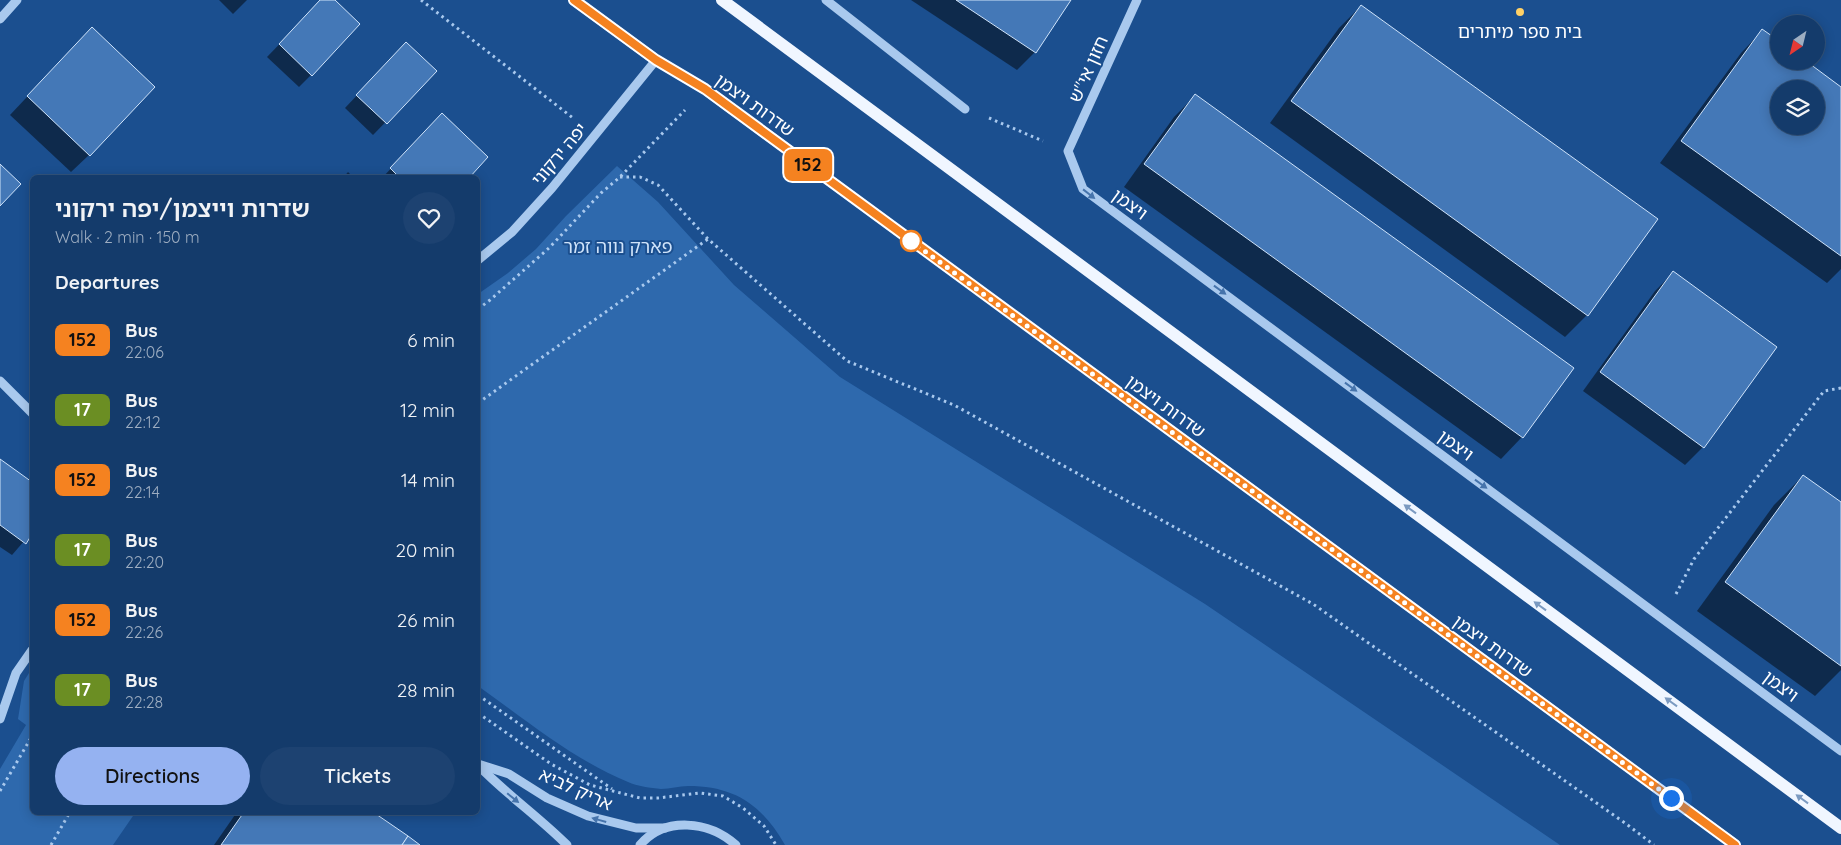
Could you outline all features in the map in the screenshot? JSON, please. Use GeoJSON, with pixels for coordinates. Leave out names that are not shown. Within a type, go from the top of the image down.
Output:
{"type":"FeatureCollection","features":[{"type":"Feature","properties":{"kind":"main road","name":"שדרות ויצמן"},"geometry":{"type":"LineString","coordinates":[[574,0],[656,60],[705,89],[1735,845]]}},
{"type":"Feature","properties":{"kind":"main road"},"geometry":{"type":"LineString","coordinates":[[722,0],[1841,828]]}},
{"type":"Feature","properties":{"kind":"street"},"geometry":{"type":"LineString","coordinates":[[0,19],[17,0]]}},
{"type":"Feature","properties":{"kind":"street"},"geometry":{"type":"LineString","coordinates":[[826,0],[966,109]]}},
{"type":"Feature","properties":{"kind":"street","name":"חזון אי\"ש"},"geometry":{"type":"LineString","coordinates":[[1068,151],[1137,0]]}},
{"type":"Feature","properties":{"kind":"street","name":"יפה ירקוני"},"geometry":{"type":"LineString","coordinates":[[480,258],[512,232],[552,188],[656,60]]}},
{"type":"Feature","properties":{"kind":"street","name":"ויצמן"},"geometry":{"type":"LineString","coordinates":[[1068,151],[1083,189],[1841,752]]}},
{"type":"Feature","properties":{"kind":"street"},"geometry":{"type":"LineString","coordinates":[[0,380],[30,411]]}},
{"type":"Feature","properties":{"kind":"street"},"geometry":{"type":"LineString","coordinates":[[0,719],[16,673],[30,653]]}},
{"type":"Feature","properties":{"kind":"street","name":"אריק לביא"},"geometry":{"type":"LineString","coordinates":[[480,765],[509,774],[547,798],[588,816],[636,828],[665,828],[685,824],[706,827],[726,836],[736,845]]}},
{"type":"Feature","properties":{"kind":"street","name":"אריק לביא"},"geometry":{"type":"LineString","coordinates":[[480,766],[498,787],[554,831],[568,845]]}},
{"type":"Feature","properties":{"kind":"street"},"geometry":{"type":"LineString","coordinates":[[640,845],[645,839],[665,828]]}},
{"type":"Feature","properties":{"kind":"path"},"geometry":{"type":"LineString","coordinates":[[421,0],[596,136]]}},
{"type":"Feature","properties":{"kind":"path"},"geometry":{"type":"LineString","coordinates":[[480,308],[549,248],[705,89]]}},
{"type":"Feature","properties":{"kind":"path"},"geometry":{"type":"LineString","coordinates":[[966,109],[1068,151]]}},
{"type":"Feature","properties":{"kind":"path"},"geometry":{"type":"LineString","coordinates":[[620,177],[640,177],[658,185],[708,238],[847,361],[954,405],[1313,604],[1654,845]]}},
{"type":"Feature","properties":{"kind":"path"},"geometry":{"type":"LineString","coordinates":[[480,402],[708,238]]}},
{"type":"Feature","properties":{"kind":"path"},"geometry":{"type":"LineString","coordinates":[[1664,619],[1694,559],[1824,391],[1841,388]]}},
{"type":"Feature","properties":{"kind":"path"},"geometry":{"type":"LineString","coordinates":[[480,696],[616,791],[590,785],[551,764],[480,714]]}},
{"type":"Feature","properties":{"kind":"path"},"geometry":{"type":"LineString","coordinates":[[0,791],[30,739]]}},
{"type":"Feature","properties":{"kind":"path"},"geometry":{"type":"LineString","coordinates":[[51,845],[68,815]]}},
{"type":"Feature","properties":{"kind":"green space","name":"פארק נווה זמר"},"geometry":{"type":"Polygon","coordinates":[[[617,166],[658,202],[734,285],[840,377],[1205,604],[1560,845],[785,845],[767,819],[757,809],[746,800],[733,794],[705,787],[685,786],[661,789],[644,787],[608,773],[569,751],[480,687],[480,293],[508,273],[536,249],[566,216],[617,166]]]}},
{"type":"Feature","properties":{"kind":"green space"},"geometry":{"type":"Polygon","coordinates":[[[30,674],[30,815],[134,815],[113,845],[0,845],[0,769],[26,725],[18,719],[24,681],[30,674]]]}},
{"type":"Feature","properties":{"kind":"building"},"geometry":{"type":"Polygon","coordinates":[[[320,0],[335,0],[360,24],[312,76],[279,44],[320,0]]]}},
{"type":"Feature","properties":{"kind":"building"},"geometry":{"type":"Polygon","coordinates":[[[956,0],[1071,0],[1036,53],[956,0]]]}},
{"type":"Feature","properties":{"kind":"building"},"geometry":{"type":"Polygon","coordinates":[[[1361,5],[1658,219],[1588,316],[1291,101],[1361,5]]]}},
{"type":"Feature","properties":{"kind":"building"},"geometry":{"type":"Polygon","coordinates":[[[92,27],[155,87],[90,156],[27,96],[92,27]]]}},
{"type":"Feature","properties":{"kind":"building"},"geometry":{"type":"Polygon","coordinates":[[[1762,29],[1770,35],[1770,70],[1818,70],[1841,87],[1841,256],[1681,141],[1762,29]]]}},
{"type":"Feature","properties":{"kind":"building"},"geometry":{"type":"Polygon","coordinates":[[[406,42],[437,71],[387,124],[356,95],[406,42]]]}},
{"type":"Feature","properties":{"kind":"building"},"geometry":{"type":"Polygon","coordinates":[[[1195,94],[1574,368],[1523,438],[1144,164],[1195,94]]]}},
{"type":"Feature","properties":{"kind":"building"},"geometry":{"type":"Polygon","coordinates":[[[442,113],[488,157],[472,175],[397,175],[390,168],[442,113]]]}},
{"type":"Feature","properties":{"kind":"building"},"geometry":{"type":"Polygon","coordinates":[[[0,164],[21,184],[0,206],[0,164]]]}},
{"type":"Feature","properties":{"kind":"building"},"geometry":{"type":"Polygon","coordinates":[[[1673,271],[1777,347],[1704,448],[1600,372],[1673,271]]]}},
{"type":"Feature","properties":{"kind":"building"},"geometry":{"type":"Polygon","coordinates":[[[0,459],[30,481],[30,537],[26,544],[0,525],[0,459]]]}},
{"type":"Feature","properties":{"kind":"building"},"geometry":{"type":"Polygon","coordinates":[[[1803,475],[1841,502],[1841,666],[1725,582],[1803,475]]]}},
{"type":"Feature","properties":{"kind":"building"},"geometry":{"type":"Polygon","coordinates":[[[242,815],[377,815],[408,836],[402,845],[221,845],[242,815]]]}},
{"type":"Feature","properties":{"kind":"building"},"geometry":{"type":"Polygon","coordinates":[[[408,836],[420,845],[402,845],[408,836]]]}},
{"type":"Feature","properties":{"kind":"bus line","name":"152"},"geometry":{"type":"LineString","coordinates":[[574,0],[656,60],[705,89],[1735,845]]}},
{"type":"Feature","properties":{"kind":"place","name":"בית ספר מיתרים"},"geometry":{"type":"Point","coordinates":[1520,12]}},
{"type":"Feature","properties":{"kind":"route"},"geometry":{"type":"LineString","coordinates":[[911,241],[1671,798]]}}]}
